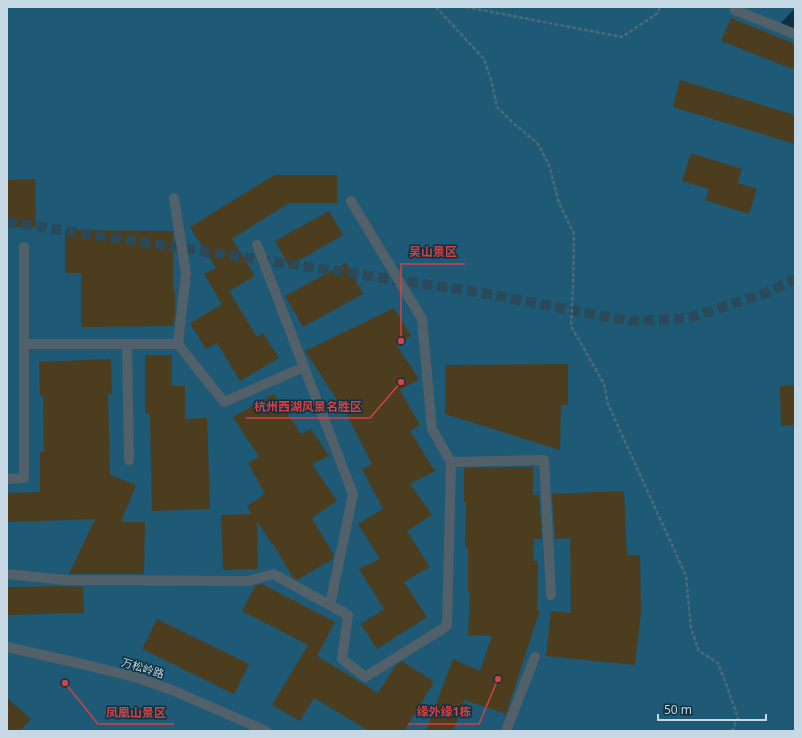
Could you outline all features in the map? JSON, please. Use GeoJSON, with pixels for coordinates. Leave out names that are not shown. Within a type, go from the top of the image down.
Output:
{"type":"FeatureCollection","features":[{"type":"Feature","properties":{"kind":"street"},"geometry":{"type":"LineString","coordinates":[[735,10],[795,34]]}},
{"type":"Feature","properties":{"kind":"street"},"geometry":{"type":"LineString","coordinates":[[174,198],[186,274],[178,344],[224,402],[304,367]]}},
{"type":"Feature","properties":{"kind":"street"},"geometry":{"type":"LineString","coordinates":[[7,574],[66,580],[248,581],[273,574],[348,615],[342,659],[365,677],[447,626],[451,462],[432,430],[422,319],[351,201]]}},
{"type":"Feature","properties":{"kind":"street"},"geometry":{"type":"LineString","coordinates":[[256,244],[353,494],[330,605]]}},
{"type":"Feature","properties":{"kind":"street"},"geometry":{"type":"LineString","coordinates":[[7,479],[24,478],[24,247]]}},
{"type":"Feature","properties":{"kind":"street"},"geometry":{"type":"LineString","coordinates":[[24,344],[178,344]]}},
{"type":"Feature","properties":{"kind":"street"},"geometry":{"type":"LineString","coordinates":[[127,344],[129,460]]}},
{"type":"Feature","properties":{"kind":"street"},"geometry":{"type":"LineString","coordinates":[[451,462],[544,460],[551,595]]}},
{"type":"Feature","properties":{"kind":"street","name":"万松岭路"},"geometry":{"type":"LineString","coordinates":[[7,647],[138,678],[172,690],[266,731]]}},
{"type":"Feature","properties":{"kind":"street"},"geometry":{"type":"LineString","coordinates":[[506,731],[535,657]]}},
{"type":"Feature","properties":{"kind":"path"},"geometry":{"type":"LineString","coordinates":[[436,7],[484,59],[491,80],[497,107],[538,144],[549,165],[559,203],[574,234],[571,326],[604,384],[608,404],[686,576],[691,629],[699,651],[718,664],[738,718],[732,731]]}},
{"type":"Feature","properties":{"kind":"path"},"geometry":{"type":"LineString","coordinates":[[466,7],[622,37],[658,13],[660,7]]}},
{"type":"Feature","properties":{"kind":"shaded area"},"geometry":{"type":"Polygon","coordinates":[[[7,7],[795,7],[779,25],[795,32],[795,731],[7,731],[7,7]]]}},
{"type":"Feature","properties":{"kind":"building"},"geometry":{"type":"Polygon","coordinates":[[[731,18],[795,44],[795,70],[721,41],[731,18]]]}},
{"type":"Feature","properties":{"kind":"building"},"geometry":{"type":"Polygon","coordinates":[[[680,80],[795,115],[795,144],[673,107],[680,80]]]}},
{"type":"Feature","properties":{"kind":"building"},"geometry":{"type":"Polygon","coordinates":[[[691,153],[742,169],[737,183],[757,189],[749,214],[705,200],[709,189],[682,181],[691,153]]]}},
{"type":"Feature","properties":{"kind":"building"},"geometry":{"type":"Polygon","coordinates":[[[274,175],[337,175],[337,203],[289,203],[232,239],[255,276],[229,291],[257,337],[263,333],[279,358],[240,381],[217,343],[206,349],[190,323],[222,304],[204,274],[216,268],[190,227],[274,175]]]}},
{"type":"Feature","properties":{"kind":"building"},"geometry":{"type":"Polygon","coordinates":[[[35,179],[36,227],[7,227],[7,180],[35,179]]]}},
{"type":"Feature","properties":{"kind":"building"},"geometry":{"type":"Polygon","coordinates":[[[329,211],[343,235],[289,266],[275,241],[329,211]]]}},
{"type":"Feature","properties":{"kind":"building"},"geometry":{"type":"Polygon","coordinates":[[[65,230],[173,231],[173,290],[175,290],[175,314],[173,326],[81,327],[81,273],[65,273],[65,230]]]}},
{"type":"Feature","properties":{"kind":"building"},"geometry":{"type":"Polygon","coordinates":[[[346,263],[363,294],[303,327],[285,296],[346,263]]]}},
{"type":"Feature","properties":{"kind":"building"},"geometry":{"type":"Polygon","coordinates":[[[394,308],[411,336],[396,344],[419,379],[400,390],[420,425],[410,431],[435,471],[410,484],[432,515],[407,531],[430,567],[404,582],[427,617],[377,649],[361,624],[384,609],[359,569],[380,559],[358,524],[383,509],[362,469],[372,464],[347,415],[305,351],[394,308]]]}},
{"type":"Feature","properties":{"kind":"building"},"geometry":{"type":"Polygon","coordinates":[[[145,355],[172,355],[172,386],[185,386],[185,419],[207,418],[210,509],[152,511],[150,414],[145,414],[145,355]]]}},
{"type":"Feature","properties":{"kind":"building"},"geometry":{"type":"Polygon","coordinates":[[[111,359],[112,394],[108,394],[110,475],[136,485],[121,522],[145,522],[144,574],[69,574],[95,519],[7,522],[7,493],[40,492],[40,452],[44,452],[43,396],[40,396],[39,362],[111,359]]]}},
{"type":"Feature","properties":{"kind":"building"},"geometry":{"type":"Polygon","coordinates":[[[568,364],[568,405],[561,405],[560,450],[445,414],[445,365],[568,364]]]}},
{"type":"Feature","properties":{"kind":"building"},"geometry":{"type":"Polygon","coordinates":[[[795,385],[795,425],[781,426],[780,386],[795,385]]]}},
{"type":"Feature","properties":{"kind":"building"},"geometry":{"type":"Polygon","coordinates":[[[274,394],[301,434],[311,429],[329,456],[312,464],[337,501],[312,518],[334,555],[333,559],[297,580],[293,578],[273,544],[257,521],[258,569],[223,570],[221,515],[252,514],[247,506],[265,494],[248,463],[259,457],[233,417],[274,394]]]}},
{"type":"Feature","properties":{"kind":"building"},"geometry":{"type":"Polygon","coordinates":[[[533,467],[533,495],[539,495],[542,539],[534,539],[533,561],[538,561],[537,610],[540,610],[506,714],[464,700],[453,731],[426,731],[453,659],[480,671],[492,636],[468,635],[470,592],[468,592],[468,548],[465,548],[466,502],[464,502],[464,468],[533,467]]]}},
{"type":"Feature","properties":{"kind":"building"},"geometry":{"type":"Polygon","coordinates":[[[624,491],[627,555],[640,555],[641,612],[635,665],[546,656],[551,611],[571,613],[570,538],[555,539],[552,494],[624,491]]]}},
{"type":"Feature","properties":{"kind":"building"},"geometry":{"type":"Polygon","coordinates":[[[262,584],[335,622],[317,656],[378,693],[396,665],[402,661],[434,682],[404,731],[369,731],[314,698],[300,721],[272,705],[308,645],[242,611],[255,586],[262,584]]]}},
{"type":"Feature","properties":{"kind":"building"},"geometry":{"type":"Polygon","coordinates":[[[7,587],[83,587],[84,613],[7,615],[7,587]]]}},
{"type":"Feature","properties":{"kind":"building"},"geometry":{"type":"Polygon","coordinates":[[[157,619],[249,664],[234,694],[142,649],[157,619]]]}},
{"type":"Feature","properties":{"kind":"building"},"geometry":{"type":"Polygon","coordinates":[[[7,698],[31,719],[20,731],[7,731],[7,698]]]}},
{"type":"Feature","properties":{"kind":"tunnel"},"geometry":{"type":"LineString","coordinates":[[7,222],[477,292],[630,321],[688,318],[763,294],[795,279]]}},
{"type":"Feature","properties":{"kind":"place","name":"吴山景区"},"geometry":{"type":"Point","coordinates":[401,341]}},
{"type":"Feature","properties":{"kind":"place","name":"杭州西湖风景名胜区"},"geometry":{"type":"Point","coordinates":[401,382]}},
{"type":"Feature","properties":{"kind":"place","name":"缘外缘1栋"},"geometry":{"type":"Point","coordinates":[498,679]}},
{"type":"Feature","properties":{"kind":"place","name":"凤凰山景区"},"geometry":{"type":"Point","coordinates":[65,683]}}]}
